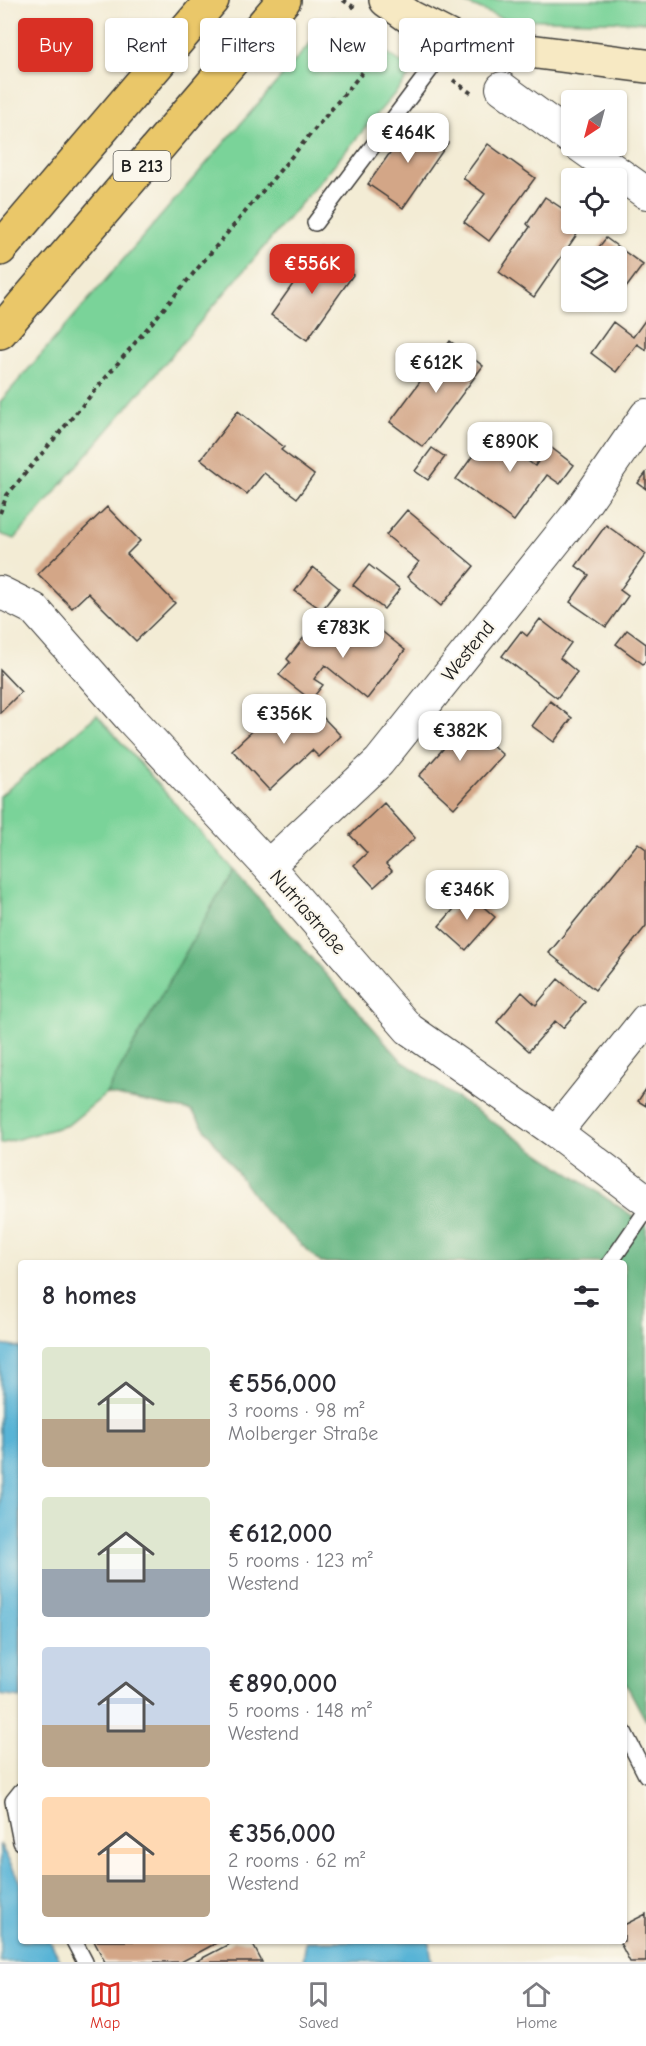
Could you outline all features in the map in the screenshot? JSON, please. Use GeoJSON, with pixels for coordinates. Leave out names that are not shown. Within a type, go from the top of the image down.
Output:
{"type":"FeatureCollection","features":[{"type":"Feature","properties":{"kind":"highway","name":"B 213"},"geometry":{"type":"LineString","coordinates":[[0,249],[212,0]]}},
{"type":"Feature","properties":{"kind":"highway","name":"B 213"},"geometry":{"type":"LineString","coordinates":[[0,332],[284,0]]}},
{"type":"Feature","properties":{"kind":"main road"},"geometry":{"type":"LineString","coordinates":[[385,10],[405,18]]}},
{"type":"Feature","properties":{"kind":"main road"},"geometry":{"type":"LineString","coordinates":[[535,52],[646,66]]}},
{"type":"Feature","properties":{"kind":"street"},"geometry":{"type":"LineString","coordinates":[[490,94],[561,133]]}},
{"type":"Feature","properties":{"kind":"street"},"geometry":{"type":"LineString","coordinates":[[594,156],[646,193]]}},
{"type":"Feature","properties":{"kind":"street","name":"Westend"},"geometry":{"type":"LineString","coordinates":[[268,866],[380,762],[579,512],[646,415]]}},
{"type":"Feature","properties":{"kind":"street","name":"Nutriastraße"},"geometry":{"type":"LineString","coordinates":[[0,591],[34,609],[130,719],[268,866],[409,1029],[556,1132],[646,1200]]}},
{"type":"Feature","properties":{"kind":"street"},"geometry":{"type":"LineString","coordinates":[[556,1132],[646,1020]]}},
{"type":"Feature","properties":{"kind":"lane"},"geometry":{"type":"LineString","coordinates":[[315,224],[429,72]]}},
{"type":"Feature","properties":{"kind":"lane"},"geometry":{"type":"LineString","coordinates":[[612,1260],[646,1211]]}},
{"type":"Feature","properties":{"kind":"lane"},"geometry":{"type":"LineString","coordinates":[[627,1738],[646,1775]]}},
{"type":"Feature","properties":{"kind":"lane"},"geometry":{"type":"LineString","coordinates":[[18,1795],[13,1801],[18,1827]]}},
{"type":"Feature","properties":{"kind":"lane"},"geometry":{"type":"LineString","coordinates":[[76,1944],[85,1962]]}},
{"type":"Feature","properties":{"kind":"path"},"geometry":{"type":"LineString","coordinates":[[0,513],[7,495],[385,10],[343,0]]}},
{"type":"Feature","properties":{"kind":"path"},"geometry":{"type":"LineString","coordinates":[[445,72],[490,94]]}},
{"type":"Feature","properties":{"kind":"green space"},"geometry":{"type":"Polygon","coordinates":[[[458,0],[646,0],[646,22],[501,18],[458,0]]]}},
{"type":"Feature","properties":{"kind":"green space"},"geometry":{"type":"Polygon","coordinates":[[[308,46],[308,72],[387,72],[387,53],[399,61],[399,72],[413,72],[15,539],[0,534],[0,402],[285,72],[296,72],[296,60],[308,46]]]}},
{"type":"Feature","properties":{"kind":"green space"},"geometry":{"type":"Polygon","coordinates":[[[97,715],[233,869],[106,1094],[68,1125],[0,1144],[0,796],[97,715]]]}},
{"type":"Feature","properties":{"kind":"green space"},"geometry":{"type":"Polygon","coordinates":[[[233,869],[402,1061],[646,1225],[646,1721],[627,1686],[627,1260],[318,1260],[265,1211],[192,1111],[106,1094],[233,869]]]}},
{"type":"Feature","properties":{"kind":"water"},"geometry":{"type":"Polygon","coordinates":[[[0,1345],[18,1348],[18,1698],[0,1695],[0,1345]]]}},
{"type":"Feature","properties":{"kind":"water"},"geometry":{"type":"Polygon","coordinates":[[[0,1844],[18,1878],[18,1944],[52,1944],[61,1962],[0,1962],[0,1844]]]}},
{"type":"Feature","properties":{"kind":"water"},"geometry":{"type":"Polygon","coordinates":[[[306,1944],[429,1944],[432,1961],[303,1962],[306,1944]]]}},
{"type":"Feature","properties":{"kind":"building"},"geometry":{"type":"Polygon","coordinates":[[[413,120],[448,143],[403,208],[368,184],[413,120]]]}},
{"type":"Feature","properties":{"kind":"building"},"geometry":{"type":"Polygon","coordinates":[[[488,144],[535,178],[489,241],[464,222],[485,194],[463,178],[488,144]]]}},
{"type":"Feature","properties":{"kind":"building"},"geometry":{"type":"Polygon","coordinates":[[[545,197],[561,208],[561,234],[577,234],[569,246],[561,246],[561,258],[534,297],[499,272],[530,227],[527,224],[545,197]]]}},
{"type":"Feature","properties":{"kind":"building"},"geometry":{"type":"Polygon","coordinates":[[[606,238],[617,246],[600,246],[606,238]]]}},
{"type":"Feature","properties":{"kind":"building"},"geometry":{"type":"Polygon","coordinates":[[[317,250],[353,275],[307,340],[271,315],[317,250]]]}},
{"type":"Feature","properties":{"kind":"building"},"geometry":{"type":"Polygon","coordinates":[[[627,253],[643,265],[627,287],[627,253]]]}},
{"type":"Feature","properties":{"kind":"building"},"geometry":{"type":"Polygon","coordinates":[[[646,319],[646,350],[637,344],[616,372],[591,353],[613,322],[633,337],[646,319]]]}},
{"type":"Feature","properties":{"kind":"building"},"geometry":{"type":"Polygon","coordinates":[[[450,341],[483,366],[423,447],[390,422],[450,341]]]}},
{"type":"Feature","properties":{"kind":"building"},"geometry":{"type":"Polygon","coordinates":[[[238,411],[284,447],[281,450],[314,475],[297,498],[264,473],[247,494],[201,459],[238,411]]]}},
{"type":"Feature","properties":{"kind":"building"},"geometry":{"type":"Polygon","coordinates":[[[500,428],[520,443],[514,451],[535,466],[549,446],[574,465],[560,484],[547,475],[514,521],[456,479],[489,433],[494,437],[500,428]]]}},
{"type":"Feature","properties":{"kind":"building"},"geometry":{"type":"Polygon","coordinates":[[[432,448],[445,457],[428,480],[415,471],[432,448]]]}},
{"type":"Feature","properties":{"kind":"building"},"geometry":{"type":"Polygon","coordinates":[[[646,473],[646,489],[638,483],[646,473]]]}},
{"type":"Feature","properties":{"kind":"building"},"geometry":{"type":"Polygon","coordinates":[[[107,507],[140,541],[127,554],[175,603],[136,641],[88,593],[72,608],[38,574],[107,507]]]}},
{"type":"Feature","properties":{"kind":"building"},"geometry":{"type":"Polygon","coordinates":[[[407,510],[474,566],[441,606],[407,577],[419,562],[386,535],[407,510]]]}},
{"type":"Feature","properties":{"kind":"building"},"geometry":{"type":"Polygon","coordinates":[[[606,525],[646,554],[620,590],[628,596],[606,627],[570,602],[589,575],[576,566],[606,525]]]}},
{"type":"Feature","properties":{"kind":"building"},"geometry":{"type":"Polygon","coordinates":[[[369,565],[400,589],[384,609],[353,585],[369,565]]]}},
{"type":"Feature","properties":{"kind":"building"},"geometry":{"type":"Polygon","coordinates":[[[313,567],[339,588],[322,610],[295,591],[313,567]]]}},
{"type":"Feature","properties":{"kind":"building"},"geometry":{"type":"Polygon","coordinates":[[[363,616],[405,650],[367,699],[325,665],[314,679],[323,685],[311,700],[279,675],[290,662],[287,659],[316,622],[342,643],[363,616]]]}},
{"type":"Feature","properties":{"kind":"building"},"geometry":{"type":"Polygon","coordinates":[[[540,619],[571,643],[560,658],[577,672],[557,698],[502,656],[521,631],[527,636],[540,619]]]}},
{"type":"Feature","properties":{"kind":"building"},"geometry":{"type":"Polygon","coordinates":[[[627,630],[646,644],[646,660],[643,664],[616,644],[627,630]]]}},
{"type":"Feature","properties":{"kind":"building"},"geometry":{"type":"Polygon","coordinates":[[[0,670],[21,692],[0,713],[0,670]]]}},
{"type":"Feature","properties":{"kind":"building"},"geometry":{"type":"Polygon","coordinates":[[[550,701],[572,718],[554,742],[532,726],[550,701]]]}},
{"type":"Feature","properties":{"kind":"building"},"geometry":{"type":"Polygon","coordinates":[[[277,708],[297,729],[316,710],[341,736],[319,757],[312,750],[269,790],[232,750],[277,708]]]}},
{"type":"Feature","properties":{"kind":"building"},"geometry":{"type":"Polygon","coordinates":[[[460,715],[503,755],[454,808],[419,776],[443,749],[435,742],[460,715]]]}},
{"type":"Feature","properties":{"kind":"building"},"geometry":{"type":"Polygon","coordinates":[[[384,803],[415,838],[386,864],[392,871],[374,887],[354,865],[367,853],[350,835],[384,803]]]}},
{"type":"Feature","properties":{"kind":"building"},"geometry":{"type":"Polygon","coordinates":[[[638,843],[646,849],[646,926],[595,990],[549,953],[638,843]]]}},
{"type":"Feature","properties":{"kind":"building"},"geometry":{"type":"Polygon","coordinates":[[[468,893],[495,917],[466,950],[439,926],[468,893]]]}},
{"type":"Feature","properties":{"kind":"building"},"geometry":{"type":"Polygon","coordinates":[[[558,979],[585,1002],[563,1028],[555,1021],[529,1051],[497,1022],[522,992],[536,1005],[558,979]]]}},
{"type":"Feature","properties":{"kind":"building"},"geometry":{"type":"Polygon","coordinates":[[[646,1089],[646,1106],[638,1101],[646,1089]]]}},
{"type":"Feature","properties":{"kind":"building"},"geometry":{"type":"Polygon","coordinates":[[[646,1914],[646,1962],[630,1962],[621,1944],[627,1944],[627,1924],[646,1914]]]}},
{"type":"Feature","properties":{"kind":"building"},"geometry":{"type":"Polygon","coordinates":[[[96,1944],[214,1944],[181,1962],[105,1962],[96,1944]]]}},
{"type":"Feature","properties":{"kind":"building"},"geometry":{"type":"Polygon","coordinates":[[[229,1944],[253,1944],[262,1962],[195,1962],[229,1944]]]}}]}
